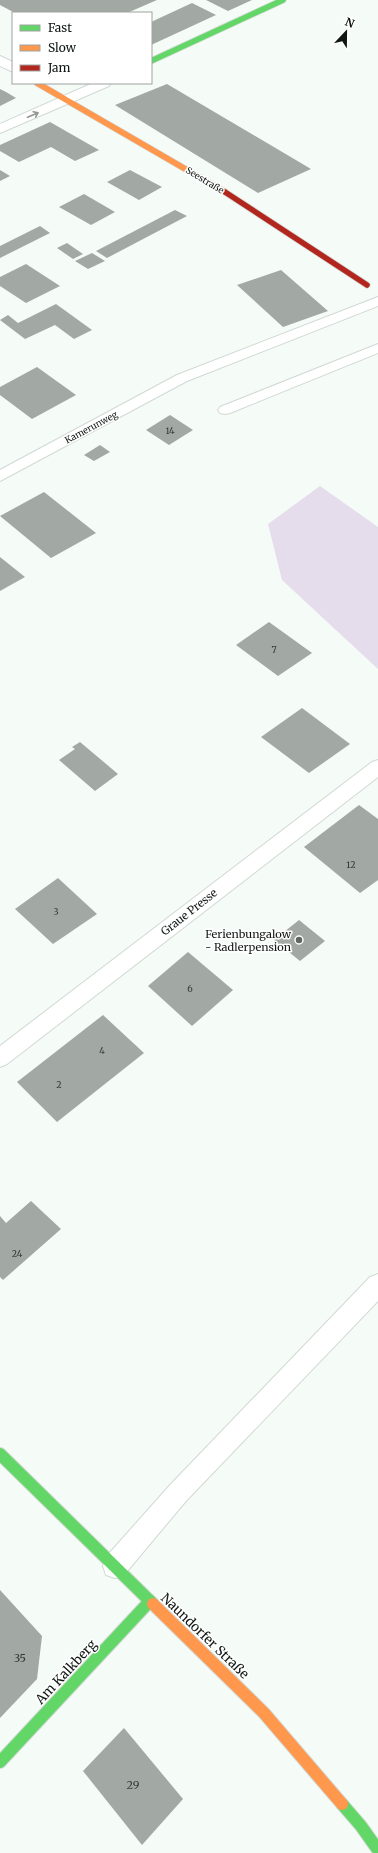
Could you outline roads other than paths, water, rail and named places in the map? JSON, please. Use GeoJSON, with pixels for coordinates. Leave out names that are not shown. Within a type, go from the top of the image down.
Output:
{"type":"FeatureCollection","features":[{"type":"Feature","properties":{"kind":"street"},"geometry":{"type":"LineString","coordinates":[[152,61],[283,0]]}},
{"type":"Feature","properties":{"kind":"street"},"geometry":{"type":"LineString","coordinates":[[0,60],[12,67]]}},
{"type":"Feature","properties":{"kind":"street","name":"Seestraße"},"geometry":{"type":"LineString","coordinates":[[39,84],[208,181],[373,289]]}},
{"type":"Feature","properties":{"kind":"street"},"geometry":{"type":"LineString","coordinates":[[0,129],[102,84]]}},
{"type":"Feature","properties":{"kind":"street","name":"Naundorfer Straße"},"geometry":{"type":"LineString","coordinates":[[0,1454],[264,1713],[356,1820],[378,1850]]}},
{"type":"Feature","properties":{"kind":"street","name":"Am Kalkberg"},"geometry":{"type":"LineString","coordinates":[[0,1762],[150,1601]]}},
{"type":"Feature","properties":{"kind":"lane","name":"Kamerunweg"},"geometry":{"type":"LineString","coordinates":[[0,476],[182,378],[378,301]]}},
{"type":"Feature","properties":{"kind":"lane"},"geometry":{"type":"LineString","coordinates":[[225,410],[378,348]]}},
{"type":"Feature","properties":{"kind":"lane","name":"Graue Presse"},"geometry":{"type":"LineString","coordinates":[[0,1058],[378,767]]}},
{"type":"Feature","properties":{"kind":"lane"},"geometry":{"type":"LineString","coordinates":[[115,1566],[178,1494],[378,1285]]}},
{"type":"Feature","properties":{"kind":"place","name":"Ferienbungalow - Radlerpension"},"geometry":{"type":"Point","coordinates":[299,940]}}]}
